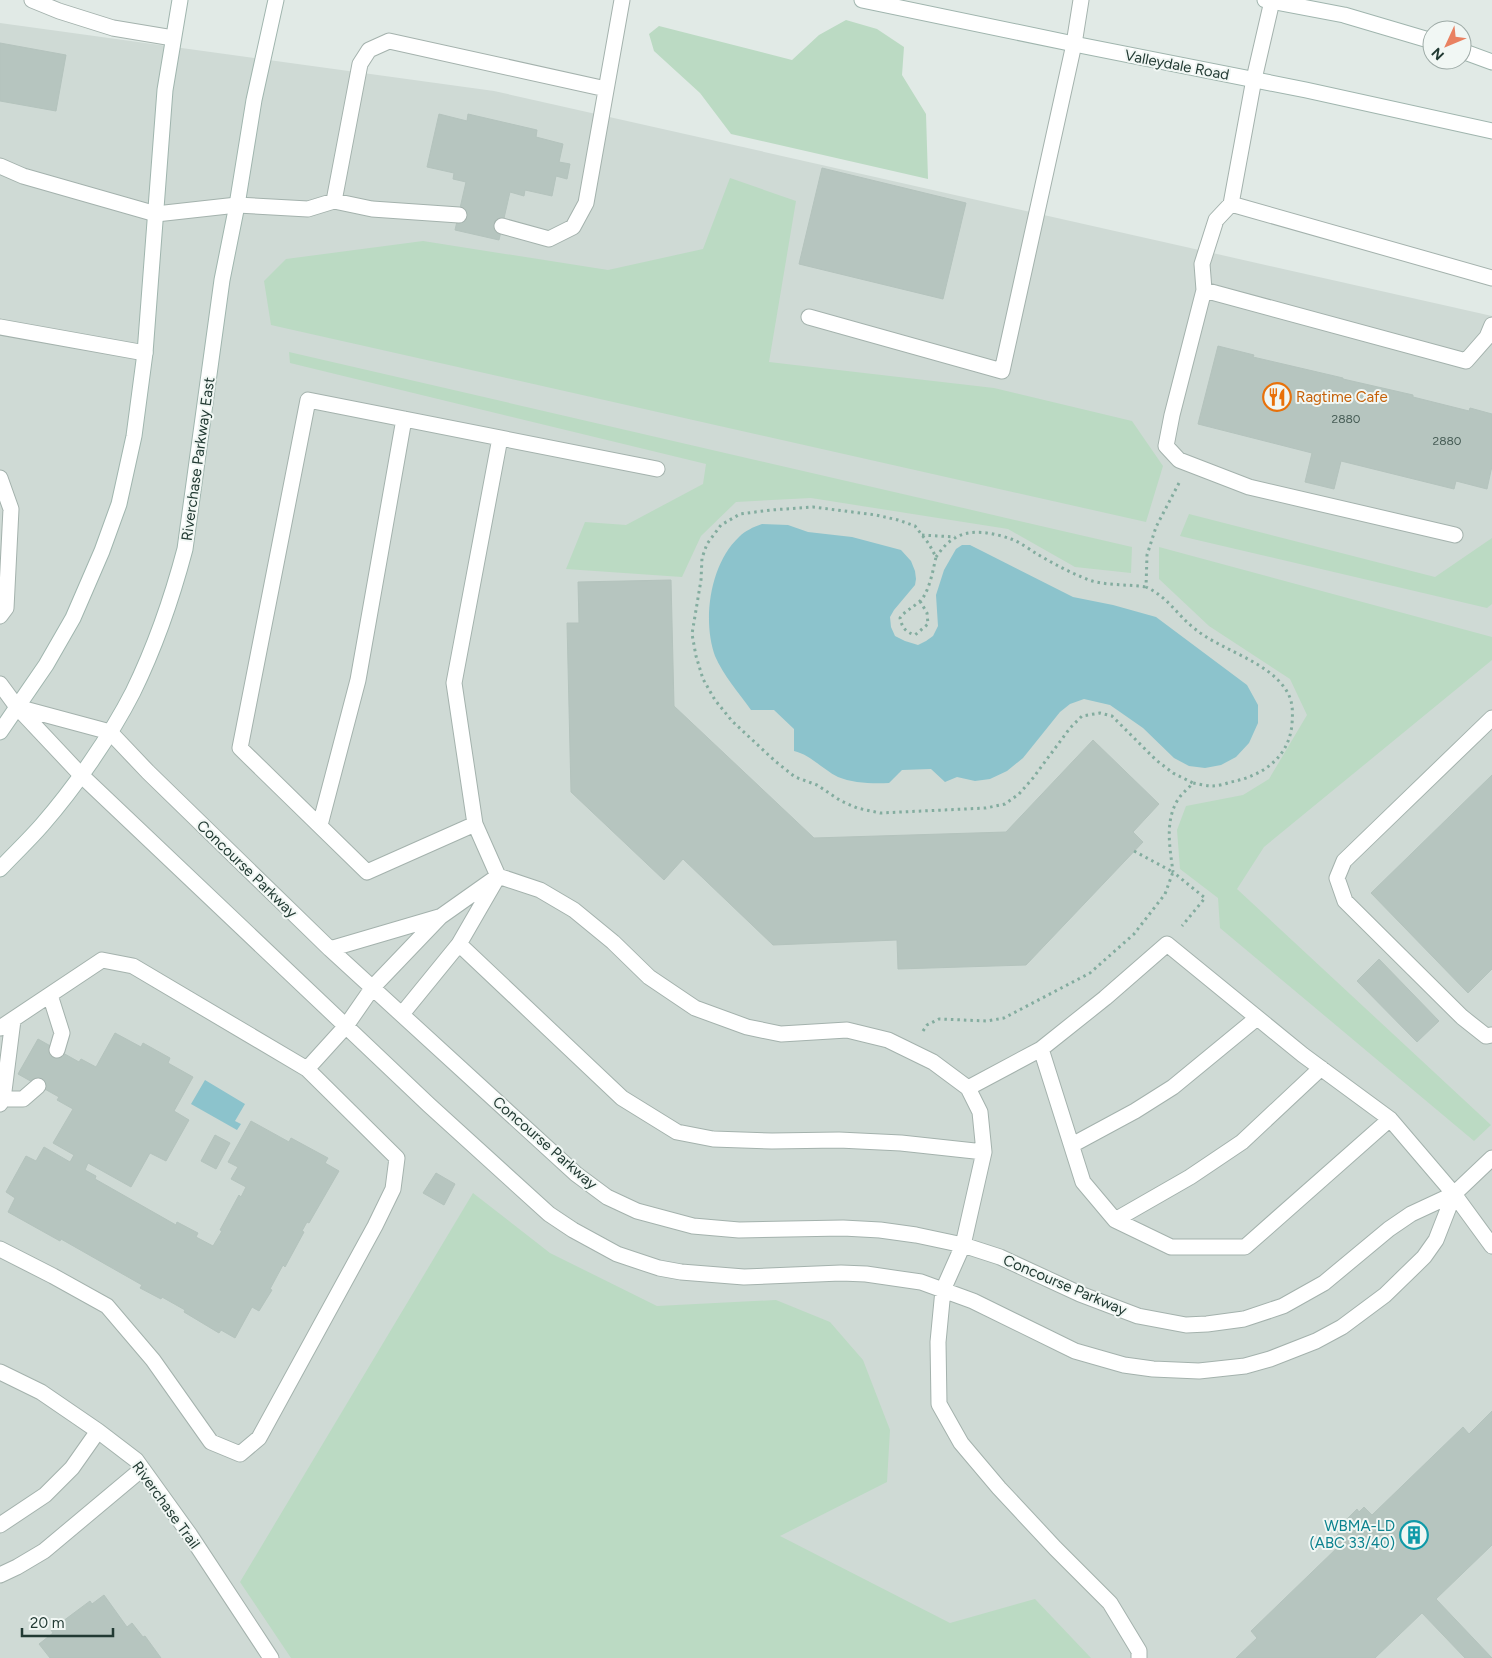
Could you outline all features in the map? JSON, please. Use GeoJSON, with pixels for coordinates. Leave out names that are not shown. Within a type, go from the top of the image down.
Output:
{"type":"FeatureCollection","features":[{"type":"Feature","properties":{"kind":"street"},"geometry":{"type":"LineString","coordinates":[[32,0],[59,11],[113,28],[173,38]]}},
{"type":"Feature","properties":{"kind":"street"},"geometry":{"type":"LineString","coordinates":[[0,732],[46,666],[73,618],[119,504],[134,436],[145,353],[165,90],[180,0]]}},
{"type":"Feature","properties":{"kind":"street","name":"Riverchase Parkway East"},"geometry":{"type":"LineString","coordinates":[[0,869],[42,825],[81,775],[110,732],[132,694],[152,651],[176,582],[185,549],[222,280],[237,205],[254,100],[276,0]]}},
{"type":"Feature","properties":{"kind":"street"},"geometry":{"type":"LineString","coordinates":[[502,226],[549,238],[573,227],[586,203],[622,0]]}},
{"type":"Feature","properties":{"kind":"street","name":"Valleydale Road"},"geometry":{"type":"LineString","coordinates":[[862,0],[1254,79],[1492,131]]}},
{"type":"Feature","properties":{"kind":"street"},"geometry":{"type":"LineString","coordinates":[[809,317],[1002,371],[1074,44],[1081,0]]}},
{"type":"Feature","properties":{"kind":"street"},"geometry":{"type":"LineString","coordinates":[[1422,38],[1344,15],[1268,1],[1231,204],[1216,220],[1202,264],[1204,290],[1172,415],[1166,446],[1179,460],[1249,487],[1455,535]]}},
{"type":"Feature","properties":{"kind":"street"},"geometry":{"type":"LineString","coordinates":[[334,201],[360,64],[369,50],[389,41],[606,89]]}},
{"type":"Feature","properties":{"kind":"street"},"geometry":{"type":"LineString","coordinates":[[1472,55],[1492,62]]}},
{"type":"Feature","properties":{"kind":"street"},"geometry":{"type":"LineString","coordinates":[[0,166],[23,176],[156,214],[237,205],[308,209],[334,201],[372,209],[459,214]]}},
{"type":"Feature","properties":{"kind":"street"},"geometry":{"type":"LineString","coordinates":[[1231,204],[1492,278]]}},
{"type":"Feature","properties":{"kind":"street"},"geometry":{"type":"LineString","coordinates":[[1204,290],[1466,361],[1487,338],[1492,325]]}},
{"type":"Feature","properties":{"kind":"street"},"geometry":{"type":"LineString","coordinates":[[0,327],[145,353]]}},
{"type":"Feature","properties":{"kind":"street"},"geometry":{"type":"LineString","coordinates":[[475,824],[367,872],[240,748],[308,400],[657,469]]}},
{"type":"Feature","properties":{"kind":"street"},"geometry":{"type":"LineString","coordinates":[[320,825],[358,680],[404,419]]}},
{"type":"Feature","properties":{"kind":"street"},"geometry":{"type":"LineString","coordinates":[[500,438],[454,684],[475,824],[498,876],[540,890],[574,910],[649,977],[695,1008],[747,1027],[781,1034],[847,1030],[888,1040],[933,1062],[968,1088],[980,1112],[984,1152],[963,1245],[943,1290],[938,1342],[939,1404],[961,1443],[999,1488],[1054,1548],[1110,1603],[1139,1651],[1140,1658]]}},
{"type":"Feature","properties":{"kind":"street"},"geometry":{"type":"LineString","coordinates":[[0,478],[10,509],[6,608],[0,616]]}},
{"type":"Feature","properties":{"kind":"street"},"geometry":{"type":"LineString","coordinates":[[0,684],[17,707],[81,775],[429,1105],[549,1214],[573,1230],[617,1254],[659,1268],[681,1272],[744,1277],[841,1273],[866,1274],[921,1282],[973,1301],[1075,1351],[1124,1365],[1153,1369],[1199,1371],[1245,1366],[1270,1359],[1316,1341],[1342,1327],[1384,1295],[1424,1257],[1436,1240],[1454,1194],[1492,1158]]}},
{"type":"Feature","properties":{"kind":"street"},"geometry":{"type":"LineString","coordinates":[[17,707],[110,732]]}},
{"type":"Feature","properties":{"kind":"street"},"geometry":{"type":"LineString","coordinates":[[1492,718],[1344,861],[1338,878],[1345,901],[1462,1017],[1486,1036],[1492,1035]]}},
{"type":"Feature","properties":{"kind":"street","name":"Concourse Parkway"},"geometry":{"type":"LineString","coordinates":[[110,732],[148,772],[330,949],[576,1174],[607,1197],[637,1211],[693,1226],[739,1230],[843,1228],[916,1234],[963,1245],[1000,1257],[1080,1294],[1138,1316],[1186,1325],[1244,1319],[1283,1306],[1324,1283],[1350,1264],[1389,1229],[1411,1214],[1454,1194]]}},
{"type":"Feature","properties":{"kind":"street"},"geometry":{"type":"LineString","coordinates":[[307,1069],[346,1026],[372,987],[440,917],[498,876]]}},
{"type":"Feature","properties":{"kind":"street"},"geometry":{"type":"LineString","coordinates":[[402,1014],[459,944],[498,876]]}},
{"type":"Feature","properties":{"kind":"street"},"geometry":{"type":"LineString","coordinates":[[330,949],[440,917]]}},
{"type":"Feature","properties":{"kind":"street"},"geometry":{"type":"LineString","coordinates":[[459,944],[622,1098],[677,1132],[713,1139],[772,1141],[848,1140],[901,1143],[984,1152]]}},
{"type":"Feature","properties":{"kind":"street"},"geometry":{"type":"LineString","coordinates":[[968,1088],[1041,1049],[1105,998],[1167,944],[1321,1068],[1390,1119],[1454,1194],[1492,1246]]}},
{"type":"Feature","properties":{"kind":"street"},"geometry":{"type":"LineString","coordinates":[[0,1249],[107,1306],[153,1360],[211,1442],[240,1454],[259,1438],[394,1189],[397,1158],[307,1069],[133,966],[102,960],[6,1024],[2,1102],[23,1100],[38,1086]]}},
{"type":"Feature","properties":{"kind":"street"},"geometry":{"type":"LineString","coordinates":[[50,995],[62,1033],[57,1050]]}},
{"type":"Feature","properties":{"kind":"street"},"geometry":{"type":"LineString","coordinates":[[1072,1145],[1135,1111],[1172,1087],[1258,1018]]}},
{"type":"Feature","properties":{"kind":"street"},"geometry":{"type":"LineString","coordinates":[[1041,1049],[1083,1182],[1115,1220],[1171,1247],[1245,1247],[1390,1119]]}},
{"type":"Feature","properties":{"kind":"street"},"geometry":{"type":"LineString","coordinates":[[1115,1220],[1190,1177],[1242,1142],[1321,1068]]}},
{"type":"Feature","properties":{"kind":"street","name":"Riverchase Trail"},"geometry":{"type":"LineString","coordinates":[[0,1372],[41,1392],[136,1460],[190,1535],[271,1658]]}},
{"type":"Feature","properties":{"kind":"street"},"geometry":{"type":"LineString","coordinates":[[0,1525],[46,1495],[72,1468],[98,1431]]}},
{"type":"Feature","properties":{"kind":"street"},"geometry":{"type":"LineString","coordinates":[[0,1575],[44,1551],[142,1469]]}},
{"type":"Feature","properties":{"kind":"path"},"geometry":{"type":"LineString","coordinates":[[1146,587],[1147,555],[1156,527],[1189,464]]}},
{"type":"Feature","properties":{"kind":"path"},"geometry":{"type":"LineString","coordinates":[[920,601],[927,613],[928,624],[915,635],[908,633],[902,626],[900,618],[920,601],[929,585],[936,557],[944,546],[955,538],[967,533],[992,534],[1012,539],[1066,570],[1090,580],[1110,585],[1129,584],[1146,587],[1158,593],[1194,629],[1246,658],[1272,675],[1285,688],[1293,708],[1291,731],[1282,753],[1266,769],[1247,779],[1213,786],[1193,783],[1173,773],[1156,760],[1112,716],[1100,713],[1082,716],[1070,728],[1019,794],[1004,804],[986,808],[880,813],[856,808],[817,786],[795,777],[774,761],[732,721],[715,700],[703,679],[692,634],[702,580],[702,558],[707,544],[721,526],[740,514],[813,507],[876,515],[915,526],[936,557]]}},
{"type":"Feature","properties":{"kind":"path"},"geometry":{"type":"LineString","coordinates":[[921,535],[955,538]]}},
{"type":"Feature","properties":{"kind":"path"},"geometry":{"type":"LineString","coordinates":[[911,1052],[927,1025],[939,1019],[987,1021],[1004,1018],[1090,973],[1134,934],[1165,894],[1173,872],[1169,844],[1170,818],[1179,798],[1193,783]]}},
{"type":"Feature","properties":{"kind":"path"},"geometry":{"type":"LineString","coordinates":[[1134,851],[1173,872],[1205,898],[1167,944]]}},
{"type":"Feature","properties":{"kind":"shaded area"},"geometry":{"type":"Polygon","coordinates":[[[0,23],[494,91],[1492,316],[1492,1658],[0,1658],[0,23]]]}},
{"type":"Feature","properties":{"kind":"green space"},"geometry":{"type":"Polygon","coordinates":[[[846,20],[877,29],[904,47],[902,75],[926,114],[928,179],[731,134],[700,93],[654,51],[649,34],[659,26],[792,60],[819,35],[846,20]]]}},
{"type":"Feature","properties":{"kind":"green space"},"geometry":{"type":"Polygon","coordinates":[[[730,178],[796,201],[769,362],[994,388],[1132,421],[1163,466],[1146,522],[271,325],[264,281],[286,259],[423,241],[608,270],[703,249],[730,178]]]}},
{"type":"Feature","properties":{"kind":"green space"},"geometry":{"type":"Polygon","coordinates":[[[289,352],[1132,547],[1131,573],[1075,567],[1008,529],[811,498],[736,502],[701,536],[682,577],[566,569],[585,522],[626,525],[703,484],[706,464],[290,363],[289,352]]]}},
{"type":"Feature","properties":{"kind":"green space"},"geometry":{"type":"Polygon","coordinates":[[[1189,514],[1435,577],[1492,538],[1492,604],[1487,608],[1180,536],[1189,514]]]}},
{"type":"Feature","properties":{"kind":"green space"},"geometry":{"type":"Polygon","coordinates":[[[1159,547],[1492,637],[1492,660],[1264,847],[1237,889],[1491,1125],[1474,1141],[1220,928],[1218,898],[1180,869],[1177,830],[1186,806],[1243,795],[1269,779],[1307,715],[1290,679],[1209,626],[1159,579],[1159,547]]]}},
{"type":"Feature","properties":{"kind":"green space"},"geometry":{"type":"Polygon","coordinates":[[[473,1193],[550,1253],[657,1306],[776,1300],[830,1322],[863,1360],[890,1430],[887,1482],[780,1536],[950,1623],[1035,1599],[1091,1658],[291,1658],[240,1582],[473,1193]]]}},
{"type":"Feature","properties":{"kind":"water"},"geometry":{"type":"Polygon","coordinates":[[[762,524],[788,525],[808,532],[852,537],[901,550],[911,561],[916,579],[915,585],[890,617],[891,627],[895,636],[918,645],[933,636],[938,626],[936,595],[944,570],[956,549],[962,545],[970,545],[1073,597],[1113,605],[1156,617],[1247,685],[1258,705],[1258,723],[1249,743],[1236,757],[1221,765],[1205,768],[1189,766],[1174,758],[1143,728],[1110,705],[1084,699],[1070,704],[1060,712],[1023,758],[1007,771],[990,779],[975,781],[957,777],[945,782],[931,769],[902,770],[889,783],[863,783],[838,777],[806,756],[794,751],[794,729],[774,710],[751,710],[727,677],[715,656],[711,642],[709,610],[715,577],[729,548],[749,529],[762,524]]]}},
{"type":"Feature","properties":{"kind":"water"},"geometry":{"type":"Polygon","coordinates":[[[205,1080],[245,1104],[235,1121],[241,1124],[237,1130],[191,1104],[205,1080]]]}},
{"type":"Feature","properties":{"kind":"building"},"geometry":{"type":"Polygon","coordinates":[[[0,43],[66,55],[56,111],[0,101],[0,43]]]}},
{"type":"Feature","properties":{"kind":"building"},"geometry":{"type":"Polygon","coordinates":[[[439,114],[467,121],[468,114],[537,130],[536,137],[563,144],[559,162],[570,164],[567,179],[556,176],[552,196],[525,190],[524,196],[510,192],[499,240],[455,230],[466,182],[453,179],[454,173],[427,167],[439,114]]]}},
{"type":"Feature","properties":{"kind":"building"},"geometry":{"type":"Polygon","coordinates":[[[822,168],[966,203],[943,299],[799,264],[822,168]]]}},
{"type":"Feature","properties":{"kind":"building"},"geometry":{"type":"Polygon","coordinates":[[[1218,346],[1254,355],[1253,357],[1413,395],[1413,397],[1469,411],[1470,408],[1492,414],[1492,466],[1487,489],[1456,481],[1454,489],[1341,461],[1334,489],[1305,482],[1312,453],[1198,424],[1218,346]]]}},
{"type":"Feature","properties":{"kind":"building"},"geometry":{"type":"Polygon","coordinates":[[[671,580],[674,706],[814,838],[1006,832],[1093,740],[1159,804],[1133,832],[1143,842],[1026,965],[898,969],[897,940],[773,945],[683,859],[664,880],[571,792],[567,623],[579,623],[578,582],[671,580]]]}},
{"type":"Feature","properties":{"kind":"building"},"geometry":{"type":"Polygon","coordinates":[[[1492,775],[1492,969],[1468,993],[1371,893],[1492,775]]]}},
{"type":"Feature","properties":{"kind":"building"},"geometry":{"type":"Polygon","coordinates":[[[1379,959],[1439,1021],[1417,1042],[1357,981],[1379,959]]]}},
{"type":"Feature","properties":{"kind":"building"},"geometry":{"type":"Polygon","coordinates":[[[115,1033],[141,1047],[143,1043],[170,1058],[168,1063],[193,1077],[174,1111],[189,1120],[166,1161],[150,1153],[131,1187],[88,1163],[85,1170],[96,1176],[95,1179],[176,1225],[177,1222],[198,1233],[196,1237],[213,1246],[239,1195],[241,1197],[246,1187],[231,1179],[238,1167],[228,1162],[251,1121],[289,1142],[291,1138],[328,1158],[325,1163],[339,1171],[309,1223],[307,1222],[302,1231],[304,1232],[285,1267],[283,1265],[270,1289],[272,1290],[259,1311],[252,1307],[235,1338],[221,1330],[219,1333],[184,1312],[185,1310],[162,1297],[161,1299],[140,1288],[142,1285],[61,1239],[60,1241],[8,1212],[15,1198],[6,1192],[26,1156],[36,1161],[44,1147],[70,1162],[74,1155],[53,1143],[73,1109],[57,1100],[59,1097],[18,1074],[38,1039],[79,1062],[81,1059],[96,1067],[115,1033]]]}},
{"type":"Feature","properties":{"kind":"building"},"geometry":{"type":"Polygon","coordinates":[[[215,1135],[230,1143],[216,1169],[201,1161],[215,1135]]]}},
{"type":"Feature","properties":{"kind":"building"},"geometry":{"type":"Polygon","coordinates":[[[436,1173],[455,1184],[444,1205],[423,1193],[436,1173]]]}},
{"type":"Feature","properties":{"kind":"building","name":"WBMA-LD (ABC 33/40)"},"geometry":{"type":"Polygon","coordinates":[[[1492,1411],[1492,1545],[1436,1599],[1492,1658],[1465,1658],[1422,1613],[1375,1658],[1236,1658],[1257,1638],[1251,1631],[1340,1545],[1334,1538],[1339,1533],[1336,1530],[1357,1509],[1359,1512],[1364,1507],[1372,1515],[1463,1427],[1469,1434],[1492,1411]]]}},
{"type":"Feature","properties":{"kind":"building"},"geometry":{"type":"Polygon","coordinates":[[[104,1595],[127,1627],[132,1623],[143,1637],[145,1636],[161,1658],[50,1658],[39,1644],[53,1633],[51,1630],[90,1601],[92,1604],[104,1595]]]}},
{"type":"Feature","properties":{"kind":"place","name":"Ragtime Cafe"},"geometry":{"type":"Point","coordinates":[1277,397]}},
{"type":"Feature","properties":{"kind":"place","name":"WBMA-LD (ABC 33/40)"},"geometry":{"type":"Point","coordinates":[1414,1535]}}]}
